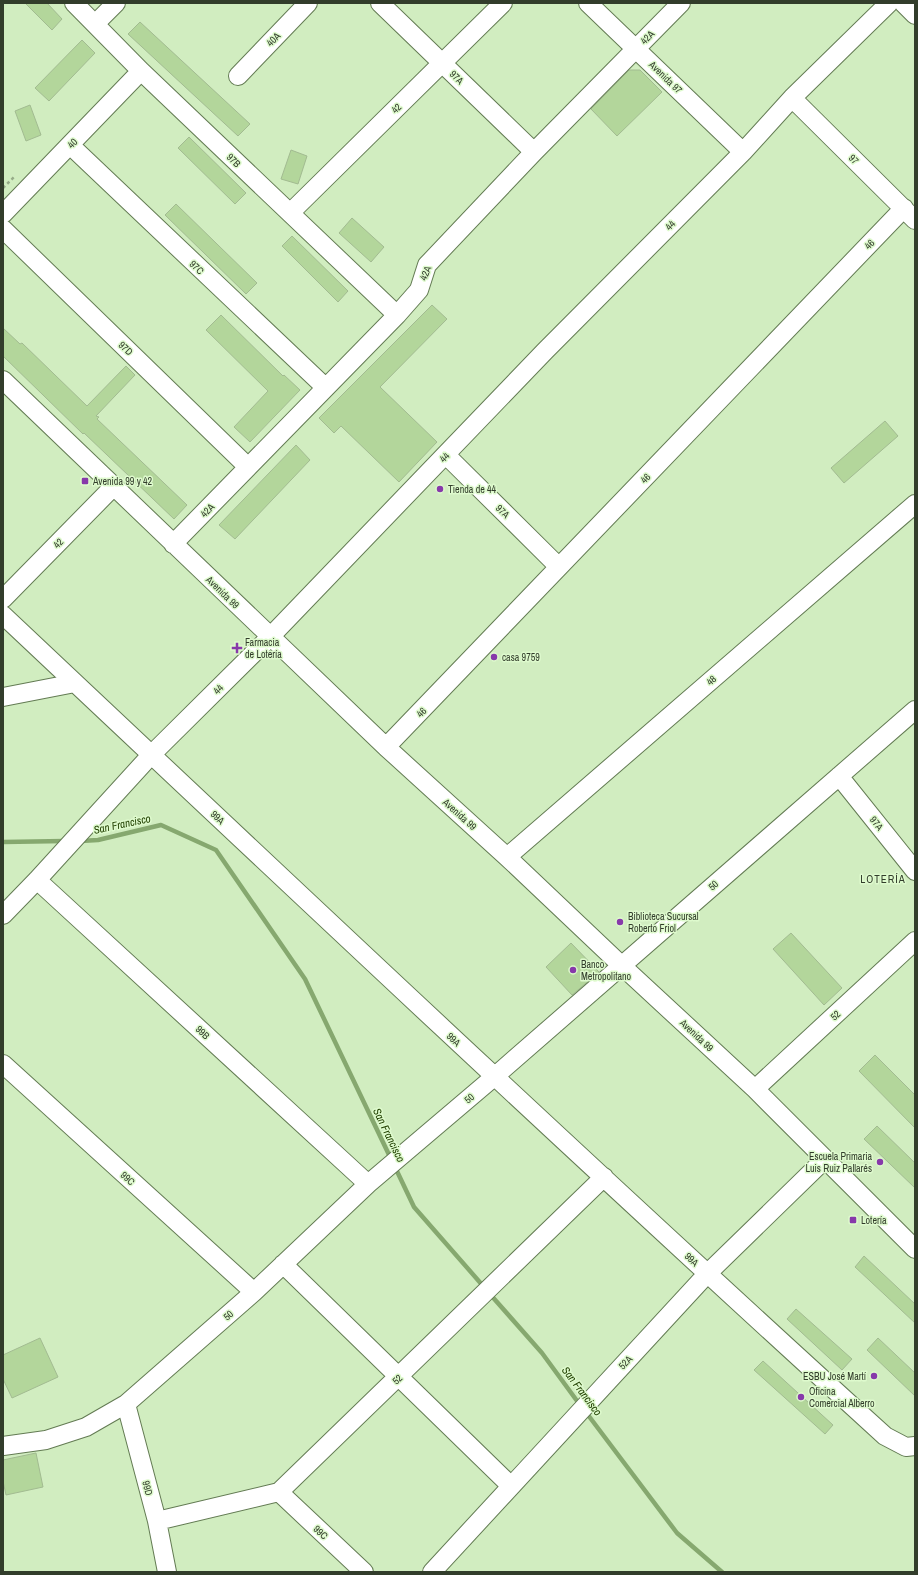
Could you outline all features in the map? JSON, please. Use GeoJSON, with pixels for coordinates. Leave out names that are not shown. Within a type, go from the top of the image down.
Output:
{"type":"FeatureCollection","features":[{"type":"Feature","properties":{"kind":"street","name":"97B"},"geometry":{"type":"LineString","coordinates":[[74,3],[141,71],[397,315]]}},
{"type":"Feature","properties":{"kind":"street"},"geometry":{"type":"LineString","coordinates":[[95,24],[116,3]]}},
{"type":"Feature","properties":{"kind":"street","name":"40A"},"geometry":{"type":"LineString","coordinates":[[238,76],[308,3]]}},
{"type":"Feature","properties":{"kind":"street","name":"97A"},"geometry":{"type":"LineString","coordinates":[[380,3],[534,152]]}},
{"type":"Feature","properties":{"kind":"street","name":"42"},"geometry":{"type":"LineString","coordinates":[[290,213],[503,3]]}},
{"type":"Feature","properties":{"kind":"street","name":"Avenida 97"},"geometry":{"type":"LineString","coordinates":[[588,3],[743,152]]}},
{"type":"Feature","properties":{"kind":"street","name":"42A"},"geometry":{"type":"LineString","coordinates":[[173,544],[397,315],[419,290],[427,264],[680,3]]}},
{"type":"Feature","properties":{"kind":"street","name":"44"},"geometry":{"type":"LineString","coordinates":[[3,915],[151,755],[270,637],[545,351],[743,152],[792,98],[889,3]]}},
{"type":"Feature","properties":{"kind":"street"},"geometry":{"type":"LineString","coordinates":[[902,3],[915,15]]}},
{"type":"Feature","properties":{"kind":"street","name":"40"},"geometry":{"type":"LineString","coordinates":[[3,214],[141,71]]}},
{"type":"Feature","properties":{"kind":"street","name":"97"},"geometry":{"type":"LineString","coordinates":[[792,98],[909,214]]}},
{"type":"Feature","properties":{"kind":"street","name":"97C"},"geometry":{"type":"LineString","coordinates":[[70,146],[325,387]]}},
{"type":"Feature","properties":{"kind":"street","name":"46"},"geometry":{"type":"LineString","coordinates":[[386,747],[559,567],[909,214]]}},
{"type":"Feature","properties":{"kind":"street","name":"97D"},"geometry":{"type":"LineString","coordinates":[[3,229],[248,467]]}},
{"type":"Feature","properties":{"kind":"street","name":"Avenida 99"},"geometry":{"type":"LineString","coordinates":[[3,380],[386,747],[507,857],[755,1089],[915,1249]]}},
{"type":"Feature","properties":{"kind":"street","name":"97A"},"geometry":{"type":"LineString","coordinates":[[446,455],[559,567]]}},
{"type":"Feature","properties":{"kind":"street","name":"42"},"geometry":{"type":"LineString","coordinates":[[3,599],[113,487]]}},
{"type":"Feature","properties":{"kind":"street","name":"48"},"geometry":{"type":"LineString","coordinates":[[507,857],[915,504]]}},
{"type":"Feature","properties":{"kind":"street","name":"99A"},"geometry":{"type":"LineString","coordinates":[[3,616],[494,1077],[885,1436],[906,1447],[915,1446]]}},
{"type":"Feature","properties":{"kind":"street"},"geometry":{"type":"LineString","coordinates":[[3,697],[75,683]]}},
{"type":"Feature","properties":{"kind":"street","name":"50"},"geometry":{"type":"LineString","coordinates":[[3,1446],[46,1440],[86,1427],[126,1404],[254,1292],[368,1184],[494,1077],[915,710]]}},
{"type":"Feature","properties":{"kind":"street","name":"97A"},"geometry":{"type":"LineString","coordinates":[[839,776],[915,871]]}},
{"type":"Feature","properties":{"kind":"street","name":"99B"},"geometry":{"type":"LineString","coordinates":[[37,880],[368,1184]]}},
{"type":"Feature","properties":{"kind":"street","name":"52"},"geometry":{"type":"LineString","coordinates":[[755,1089],[915,941]]}},
{"type":"Feature","properties":{"kind":"street","name":"99C"},"geometry":{"type":"LineString","coordinates":[[3,1064],[254,1292]]}},
{"type":"Feature","properties":{"kind":"street","name":"52A"},"geometry":{"type":"LineString","coordinates":[[432,1572],[707,1274],[825,1159]]}},
{"type":"Feature","properties":{"kind":"street","name":"52"},"geometry":{"type":"LineString","coordinates":[[279,1492],[604,1177]]}},
{"type":"Feature","properties":{"kind":"street"},"geometry":{"type":"LineString","coordinates":[[283,1264],[398,1378],[511,1486]]}},
{"type":"Feature","properties":{"kind":"street","name":"99D"},"geometry":{"type":"LineString","coordinates":[[126,1404],[157,1521],[167,1572]]}},
{"type":"Feature","properties":{"kind":"street"},"geometry":{"type":"LineString","coordinates":[[157,1521],[279,1492]]}},
{"type":"Feature","properties":{"kind":"street","name":"99C"},"geometry":{"type":"LineString","coordinates":[[279,1492],[364,1572]]}},
{"type":"Feature","properties":{"kind":"path"},"geometry":{"type":"LineString","coordinates":[[3,188],[20,172]]}},
{"type":"Feature","properties":{"kind":"building"},"geometry":{"type":"Polygon","coordinates":[[[25,3],[47,3],[62,19],[52,30],[25,3]]]}},
{"type":"Feature","properties":{"kind":"building"},"geometry":{"type":"Polygon","coordinates":[[[140,22],[250,124],[238,136],[128,34],[140,22]]]}},
{"type":"Feature","properties":{"kind":"building"},"geometry":{"type":"Polygon","coordinates":[[[82,40],[95,53],[49,101],[35,88],[82,40]]]}},
{"type":"Feature","properties":{"kind":"building"},"geometry":{"type":"Polygon","coordinates":[[[629,70],[640,70],[662,92],[617,136],[591,109],[629,70]]]}},
{"type":"Feature","properties":{"kind":"building"},"geometry":{"type":"Polygon","coordinates":[[[30,105],[41,135],[26,141],[15,111],[30,105]]]}},
{"type":"Feature","properties":{"kind":"building"},"geometry":{"type":"Polygon","coordinates":[[[189,137],[246,193],[235,204],[178,148],[189,137]]]}},
{"type":"Feature","properties":{"kind":"building"},"geometry":{"type":"Polygon","coordinates":[[[291,150],[307,156],[298,184],[281,179],[291,150]]]}},
{"type":"Feature","properties":{"kind":"building"},"geometry":{"type":"Polygon","coordinates":[[[176,204],[257,283],[246,294],[165,215],[176,204]]]}},
{"type":"Feature","properties":{"kind":"building"},"geometry":{"type":"Polygon","coordinates":[[[352,218],[384,247],[371,262],[339,233],[352,218]]]}},
{"type":"Feature","properties":{"kind":"building"},"geometry":{"type":"Polygon","coordinates":[[[292,236],[348,291],[338,302],[282,246],[292,236]]]}},
{"type":"Feature","properties":{"kind":"building"},"geometry":{"type":"Polygon","coordinates":[[[432,305],[447,319],[380,387],[437,442],[399,482],[341,426],[334,433],[319,418],[432,305]]]}},
{"type":"Feature","properties":{"kind":"building"},"geometry":{"type":"Polygon","coordinates":[[[221,315],[283,376],[284,375],[300,390],[250,442],[234,427],[268,391],[206,330],[221,315]]]}},
{"type":"Feature","properties":{"kind":"building"},"geometry":{"type":"Polygon","coordinates":[[[3,328],[20,344],[22,343],[87,406],[126,366],[135,375],[96,416],[99,417],[97,419],[187,505],[174,519],[84,433],[83,434],[3,356],[3,328]]]}},
{"type":"Feature","properties":{"kind":"building"},"geometry":{"type":"Polygon","coordinates":[[[885,421],[898,436],[844,483],[831,468],[885,421]]]}},
{"type":"Feature","properties":{"kind":"building"},"geometry":{"type":"Polygon","coordinates":[[[296,445],[310,460],[235,539],[219,525],[296,445]]]}},
{"type":"Feature","properties":{"kind":"building"},"geometry":{"type":"Polygon","coordinates":[[[791,933],[842,988],[824,1005],[773,949],[791,933]]]}},
{"type":"Feature","properties":{"kind":"building","name":"Banco Metropolitano"},"geometry":{"type":"Polygon","coordinates":[[[571,943],[599,972],[572,995],[546,967],[571,943]]]}},
{"type":"Feature","properties":{"kind":"building"},"geometry":{"type":"Polygon","coordinates":[[[875,1055],[915,1095],[915,1128],[859,1071],[875,1055]]]}},
{"type":"Feature","properties":{"kind":"building"},"geometry":{"type":"Polygon","coordinates":[[[877,1126],[915,1163],[915,1188],[864,1139],[877,1126]]]}},
{"type":"Feature","properties":{"kind":"building"},"geometry":{"type":"Polygon","coordinates":[[[864,1256],[915,1304],[915,1323],[855,1267],[864,1256]]]}},
{"type":"Feature","properties":{"kind":"building"},"geometry":{"type":"Polygon","coordinates":[[[796,1309],[852,1359],[842,1370],[787,1319],[796,1309]]]}},
{"type":"Feature","properties":{"kind":"building"},"geometry":{"type":"Polygon","coordinates":[[[40,1338],[58,1377],[12,1398],[3,1379],[3,1355],[40,1338]]]}},
{"type":"Feature","properties":{"kind":"building"},"geometry":{"type":"Polygon","coordinates":[[[878,1338],[915,1373],[915,1396],[867,1350],[878,1338]]]}},
{"type":"Feature","properties":{"kind":"building"},"geometry":{"type":"Polygon","coordinates":[[[763,1361],[833,1425],[825,1434],[754,1370],[763,1361]]]}},
{"type":"Feature","properties":{"kind":"building"},"geometry":{"type":"Polygon","coordinates":[[[36,1453],[43,1487],[6,1495],[3,1481],[3,1460],[36,1453]]]}},
{"type":"Feature","properties":{"kind":"waterway","name":"San Francisco"},"geometry":{"type":"LineString","coordinates":[[81,841],[98,840],[161,825],[216,850],[305,979],[391,1159]]}},
{"type":"Feature","properties":{"kind":"waterway","name":"San Francisco"},"geometry":{"type":"LineString","coordinates":[[3,842],[65,841]]}},
{"type":"Feature","properties":{"kind":"waterway","name":"San Francisco"},"geometry":{"type":"LineString","coordinates":[[395,1167],[414,1207],[484,1287]]}},
{"type":"Feature","properties":{"kind":"waterway","name":"San Francisco"},"geometry":{"type":"LineString","coordinates":[[489,1293],[542,1353],[580,1405]]}},
{"type":"Feature","properties":{"kind":"waterway","name":"San Francisco"},"geometry":{"type":"LineString","coordinates":[[585,1411],[677,1533],[722,1572]]}},
{"type":"Feature","properties":{"kind":"place","name":"Avenida 99 y 42"},"geometry":{"type":"Point","coordinates":[85,481]}},
{"type":"Feature","properties":{"kind":"place","name":"Tienda de 44"},"geometry":{"type":"Point","coordinates":[440,489]}},
{"type":"Feature","properties":{"kind":"place","name":"Farmacia de Lotería"},"geometry":{"type":"Point","coordinates":[237,648]}},
{"type":"Feature","properties":{"kind":"place","name":"casa 9759"},"geometry":{"type":"Point","coordinates":[494,657]}},
{"type":"Feature","properties":{"kind":"place","name":"Biblioteca Sucursal Roberto Friol"},"geometry":{"type":"Point","coordinates":[620,922]}},
{"type":"Feature","properties":{"kind":"place","name":"Banco Metropolitano"},"geometry":{"type":"Point","coordinates":[573,970]}},
{"type":"Feature","properties":{"kind":"place","name":"Escuela Primaria Luis Ruiz Pallarés"},"geometry":{"type":"Point","coordinates":[880,1162]}},
{"type":"Feature","properties":{"kind":"place","name":"Lotería"},"geometry":{"type":"Point","coordinates":[853,1220]}},
{"type":"Feature","properties":{"kind":"place","name":"ESBU José Martí"},"geometry":{"type":"Point","coordinates":[874,1376]}},
{"type":"Feature","properties":{"kind":"place","name":"Oficina Comercial Alberro"},"geometry":{"type":"Point","coordinates":[801,1397]}},
{"type":"Feature","properties":{"kind":"district","name":"LOTERÍA"},"geometry":{"type":"Point","coordinates":[883,879]}}]}
